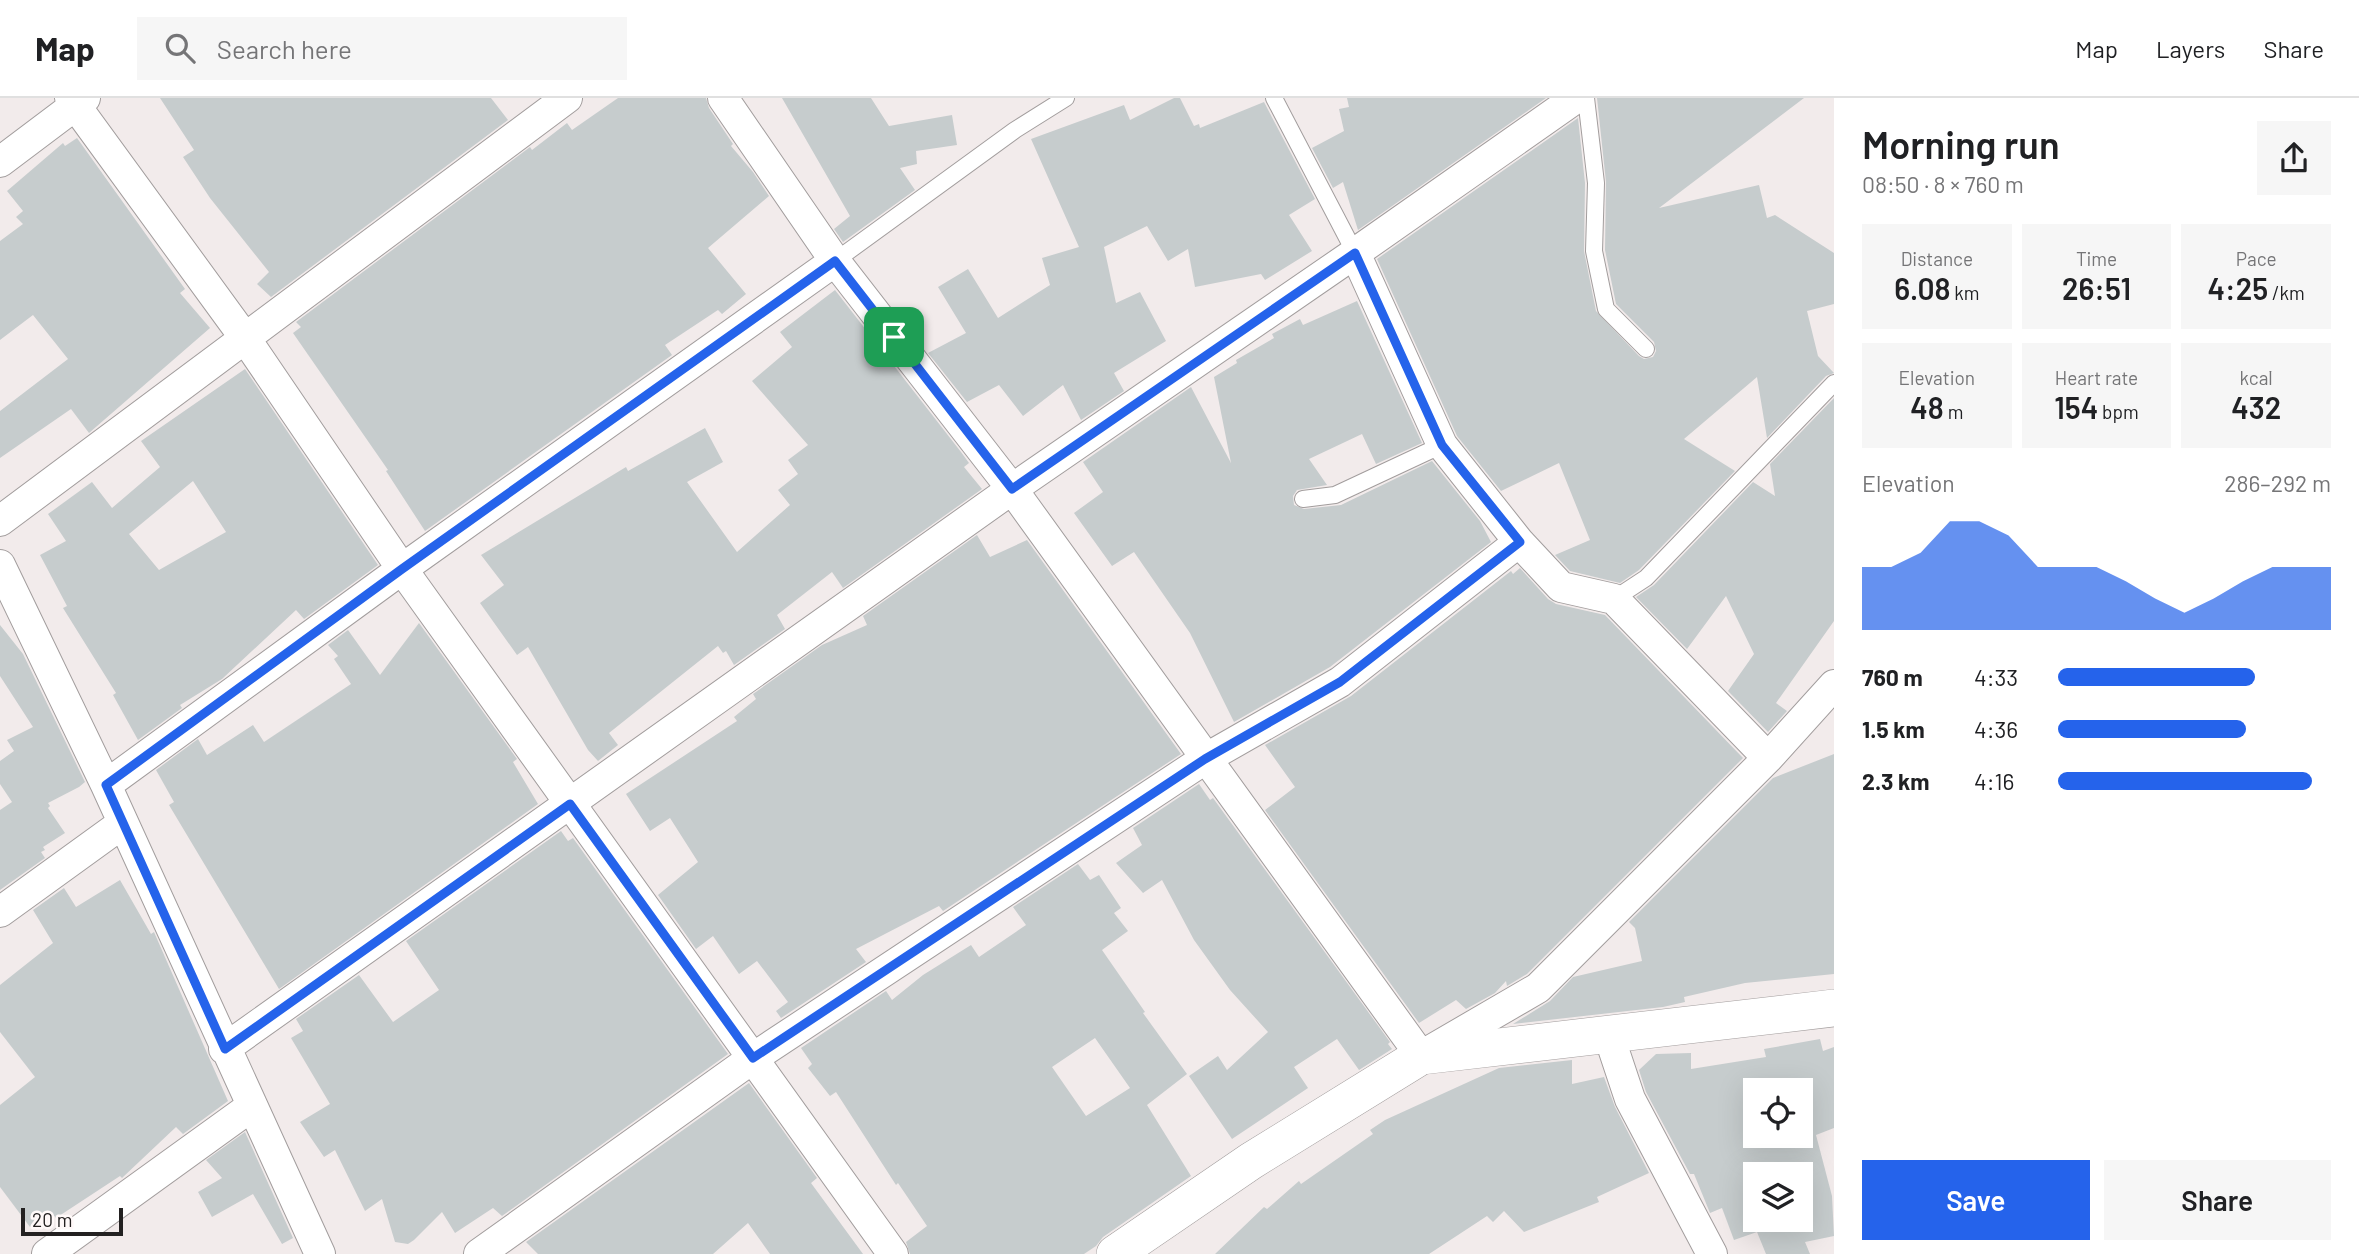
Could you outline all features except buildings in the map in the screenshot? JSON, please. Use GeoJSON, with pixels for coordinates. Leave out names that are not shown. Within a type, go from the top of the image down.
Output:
{"type":"FeatureCollection","features":[{"type":"Feature","properties":{"kind":"street"},"geometry":{"type":"LineString","coordinates":[[0,521],[567,98]]}},
{"type":"Feature","properties":{"kind":"street"},"geometry":{"type":"LineString","coordinates":[[723,98],[835,261],[1012,489],[1420,1056]]}},
{"type":"Feature","properties":{"kind":"street"},"geometry":{"type":"LineString","coordinates":[[225,1049],[1012,489],[1576,98]]}},
{"type":"Feature","properties":{"kind":"street"},"geometry":{"type":"LineString","coordinates":[[0,162],[77,101],[245,338],[402,569],[893,1254]]}},
{"type":"Feature","properties":{"kind":"street"},"geometry":{"type":"LineString","coordinates":[[1355,253],[1442,445],[1520,542],[1561,587],[1614,599],[1768,758]]}},
{"type":"Feature","properties":{"kind":"street"},"geometry":{"type":"LineString","coordinates":[[106,785],[402,569],[835,261]]}},
{"type":"Feature","properties":{"kind":"street"},"geometry":{"type":"LineString","coordinates":[[479,1254],[753,1058],[1205,759],[1340,682],[1520,542]]}},
{"type":"Feature","properties":{"kind":"street"},"geometry":{"type":"LineString","coordinates":[[0,565],[106,785],[320,1254]]}},
{"type":"Feature","properties":{"kind":"street"},"geometry":{"type":"LineString","coordinates":[[1115,1254],[1251,1161],[1420,1056],[1538,988],[1768,758],[1834,685]]}},
{"type":"Feature","properties":{"kind":"street"},"geometry":{"type":"LineString","coordinates":[[1794,730],[1834,722]]}},
{"type":"Feature","properties":{"kind":"street"},"geometry":{"type":"LineString","coordinates":[[0,912],[123,823]]}},
{"type":"Feature","properties":{"kind":"street"},"geometry":{"type":"LineString","coordinates":[[1420,1056],[1834,1008]]}},
{"type":"Feature","properties":{"kind":"street"},"geometry":{"type":"LineString","coordinates":[[1609,1036],[1630,1099],[1712,1254]]}},
{"type":"Feature","properties":{"kind":"street"},"geometry":{"type":"LineString","coordinates":[[47,1254],[252,1106]]}},
{"type":"Feature","properties":{"kind":"lane"},"geometry":{"type":"LineString","coordinates":[[835,261],[1015,130],[1066,98]]}},
{"type":"Feature","properties":{"kind":"lane"},"geometry":{"type":"LineString","coordinates":[[1274,98],[1355,253]]}},
{"type":"Feature","properties":{"kind":"lane"},"geometry":{"type":"LineString","coordinates":[[1586,98],[1596,183],[1594,251],[1606,309],[1646,349]]}},
{"type":"Feature","properties":{"kind":"lane"},"geometry":{"type":"LineString","coordinates":[[1614,599],[1646,578],[1834,383]]}},
{"type":"Feature","properties":{"kind":"lane"},"geometry":{"type":"LineString","coordinates":[[1303,499],[1335,495],[1442,445]]}},
{"type":"Feature","properties":{"kind":"route"},"geometry":{"type":"LineString","coordinates":[[1355,253],[1442,445],[1520,542],[1340,682],[1205,759],[753,1058],[570,804],[225,1049],[106,785],[402,569],[835,261],[894,337],[1012,489],[1355,253]]}}]}
